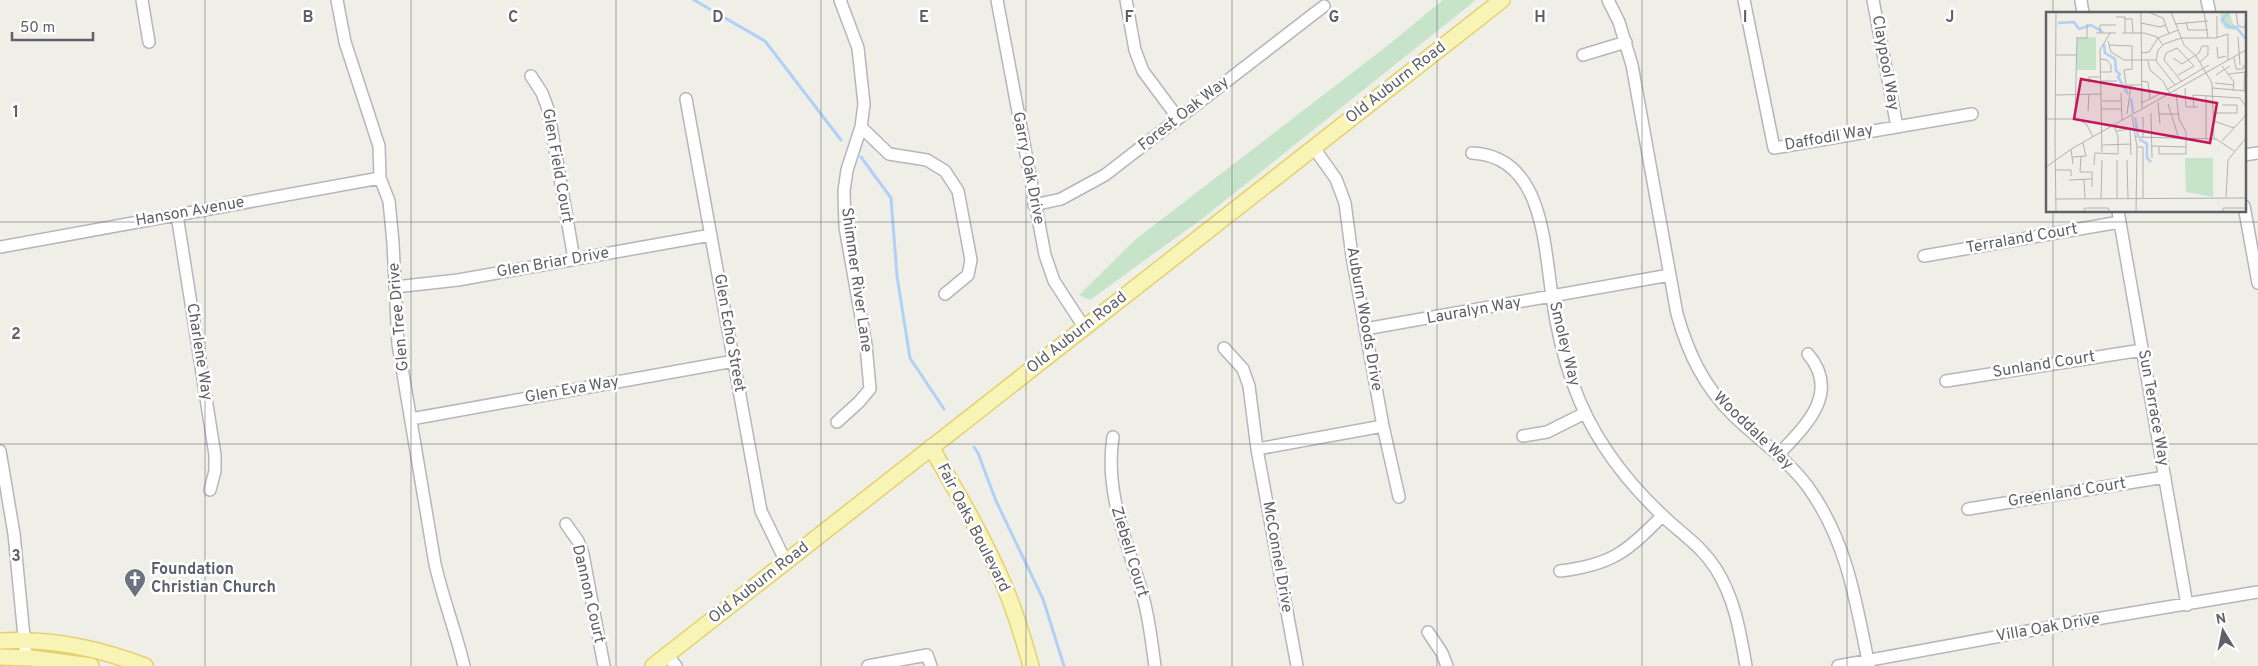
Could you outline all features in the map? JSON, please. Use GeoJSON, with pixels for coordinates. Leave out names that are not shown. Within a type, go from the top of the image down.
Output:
{"type":"FeatureCollection","features":[{"type":"Feature","properties":{"kind":"main road","name":"Old Auburn Road"},"geometry":{"type":"LineString","coordinates":[[653,666],[671,661],[786,562],[1314,148],[1495,2]]}},
{"type":"Feature","properties":{"kind":"main road","name":"Fair Oaks Boulevard"},"geometry":{"type":"LineString","coordinates":[[931,447],[965,505],[996,566],[1007,591],[1031,666]]}},
{"type":"Feature","properties":{"kind":"main road"},"geometry":{"type":"LineString","coordinates":[[0,641],[25,639],[64,643],[115,654],[145,666]]}},
{"type":"Feature","properties":{"kind":"main road"},"geometry":{"type":"LineString","coordinates":[[0,657],[26,658],[91,666]]}},
{"type":"Feature","properties":{"kind":"street"},"geometry":{"type":"LineString","coordinates":[[142,0],[149,42]]}},
{"type":"Feature","properties":{"kind":"street","name":"Glen Tree Drive"},"geometry":{"type":"LineString","coordinates":[[337,0],[348,51],[378,146],[380,178],[389,201],[398,344],[435,564],[443,599],[459,644],[464,666]]}},
{"type":"Feature","properties":{"kind":"street"},"geometry":{"type":"LineString","coordinates":[[840,0],[858,48],[864,104],[861,127],[889,154],[927,160],[945,170],[958,191],[970,260],[968,275],[945,294]]}},
{"type":"Feature","properties":{"kind":"street","name":"Garry Oak Drive"},"geometry":{"type":"LineString","coordinates":[[997,0],[1034,205],[1051,274],[1084,327]]}},
{"type":"Feature","properties":{"kind":"street"},"geometry":{"type":"LineString","coordinates":[[1126,0],[1135,50],[1144,71],[1178,118]]}},
{"type":"Feature","properties":{"kind":"street","name":"Wooddale Way"},"geometry":{"type":"LineString","coordinates":[[1608,0],[1626,42],[1635,78],[1670,275],[1684,336],[1704,381],[1734,415],[1779,454],[1807,487],[1825,514],[1838,541],[1854,587],[1868,663]]}},
{"type":"Feature","properties":{"kind":"street","name":"Daffodil Way"},"geometry":{"type":"LineString","coordinates":[[1744,0],[1774,148],[1972,114]]}},
{"type":"Feature","properties":{"kind":"street","name":"Claypool Way"},"geometry":{"type":"LineString","coordinates":[[1873,0],[1897,127]]}},
{"type":"Feature","properties":{"kind":"street","name":"Forest Oak Way"},"geometry":{"type":"LineString","coordinates":[[1034,205],[1061,199],[1087,186],[1324,6]]}},
{"type":"Feature","properties":{"kind":"street"},"geometry":{"type":"LineString","coordinates":[[1583,55],[1626,42]]}},
{"type":"Feature","properties":{"kind":"street","name":"Glen Field Court"},"geometry":{"type":"LineString","coordinates":[[530,76],[542,93],[548,109],[574,259]]}},
{"type":"Feature","properties":{"kind":"street","name":"Glen Echo Street"},"geometry":{"type":"LineString","coordinates":[[686,99],[762,511],[786,562]]}},
{"type":"Feature","properties":{"kind":"street","name":"Shimmer River Lane"},"geometry":{"type":"LineString","coordinates":[[837,422],[870,389],[866,345],[845,227],[844,191],[847,170],[861,127]]}},
{"type":"Feature","properties":{"kind":"street","name":"Auburn Woods Drive"},"geometry":{"type":"LineString","coordinates":[[1314,148],[1336,179],[1347,211],[1352,256],[1365,329],[1383,426],[1400,497]]}},
{"type":"Feature","properties":{"kind":"street","name":"Smoley Way"},"geometry":{"type":"LineString","coordinates":[[1472,153],[1491,155],[1506,162],[1518,173],[1533,200],[1542,224],[1552,297],[1566,363],[1585,412],[1616,465],[1633,486],[1662,516],[1689,536],[1701,549],[1724,582],[1736,611],[1746,666]]}},
{"type":"Feature","properties":{"kind":"street","name":"Hanson Avenue"},"geometry":{"type":"LineString","coordinates":[[0,247],[380,178]]}},
{"type":"Feature","properties":{"kind":"street"},"geometry":{"type":"LineString","coordinates":[[2245,212],[2258,283]]}},
{"type":"Feature","properties":{"kind":"street","name":"Charlene Way"},"geometry":{"type":"LineString","coordinates":[[177,215],[216,455],[215,471],[210,490]]}},
{"type":"Feature","properties":{"kind":"street","name":"Terraland Court"},"geometry":{"type":"LineString","coordinates":[[1924,256],[2119,217]]}},
{"type":"Feature","properties":{"kind":"street","name":"Sun Terrace Way"},"geometry":{"type":"LineString","coordinates":[[2119,217],[2187,605]]}},
{"type":"Feature","properties":{"kind":"street","name":"Glen Briar Drive"},"geometry":{"type":"LineString","coordinates":[[395,287],[458,280],[711,235]]}},
{"type":"Feature","properties":{"kind":"street","name":"Lauralyn Way"},"geometry":{"type":"LineString","coordinates":[[1365,329],[1670,275]]}},
{"type":"Feature","properties":{"kind":"street","name":"McConnel Drive"},"geometry":{"type":"LineString","coordinates":[[1224,348],[1238,363],[1246,376],[1257,449],[1297,666]]}},
{"type":"Feature","properties":{"kind":"street","name":"Sunland Court"},"geometry":{"type":"LineString","coordinates":[[1946,381],[2142,350]]}},
{"type":"Feature","properties":{"kind":"street"},"geometry":{"type":"LineString","coordinates":[[1779,454],[1805,427],[1818,404],[1821,380],[1818,367],[1808,354]]}},
{"type":"Feature","properties":{"kind":"street","name":"Glen Eva Way"},"geometry":{"type":"LineString","coordinates":[[411,419],[734,360]]}},
{"type":"Feature","properties":{"kind":"street"},"geometry":{"type":"LineString","coordinates":[[1523,436],[1547,432],[1585,412]]}},
{"type":"Feature","properties":{"kind":"street"},"geometry":{"type":"LineString","coordinates":[[1257,449],[1383,426]]}},
{"type":"Feature","properties":{"kind":"street","name":"Ziebell Court"},"geometry":{"type":"LineString","coordinates":[[1113,437],[1110,475],[1112,492],[1121,530],[1147,611],[1155,666]]}},
{"type":"Feature","properties":{"kind":"street"},"geometry":{"type":"LineString","coordinates":[[0,451],[14,534],[26,658]]}},
{"type":"Feature","properties":{"kind":"street","name":"Greenland Court"},"geometry":{"type":"LineString","coordinates":[[1968,509],[2165,477]]}},
{"type":"Feature","properties":{"kind":"street"},"geometry":{"type":"LineString","coordinates":[[1560,571],[1596,565],[1616,556],[1638,541],[1662,516]]}},
{"type":"Feature","properties":{"kind":"street","name":"Dannon Court"},"geometry":{"type":"LineString","coordinates":[[566,524],[575,536],[583,554],[604,666]]}},
{"type":"Feature","properties":{"kind":"street","name":"Villa Oak Drive"},"geometry":{"type":"LineString","coordinates":[[1838,666],[1868,663],[2072,623],[2258,592]]}},
{"type":"Feature","properties":{"kind":"street"},"geometry":{"type":"LineString","coordinates":[[1428,632],[1442,653],[1447,666]]}},
{"type":"Feature","properties":{"kind":"street"},"geometry":{"type":"LineString","coordinates":[[868,666],[927,655],[930,666]]}},
{"type":"Feature","properties":{"kind":"green space"},"geometry":{"type":"Polygon","coordinates":[[[1443,0],[1476,0],[1203,218],[1090,300],[1079,295],[1136,239],[1387,46],[1443,0]]]}},
{"type":"Feature","properties":{"kind":"waterway"},"geometry":{"type":"LineString","coordinates":[[694,0],[765,41],[841,140]]}},
{"type":"Feature","properties":{"kind":"waterway"},"geometry":{"type":"LineString","coordinates":[[861,157],[891,198],[897,276],[910,358],[944,409]]}},
{"type":"Feature","properties":{"kind":"waterway"},"geometry":{"type":"LineString","coordinates":[[974,447],[996,501],[1043,599],[1064,666]]}},
{"type":"Feature","properties":{"kind":"place","name":"Foundation Christian Church"},"geometry":{"type":"Point","coordinates":[135,598]}}]}
